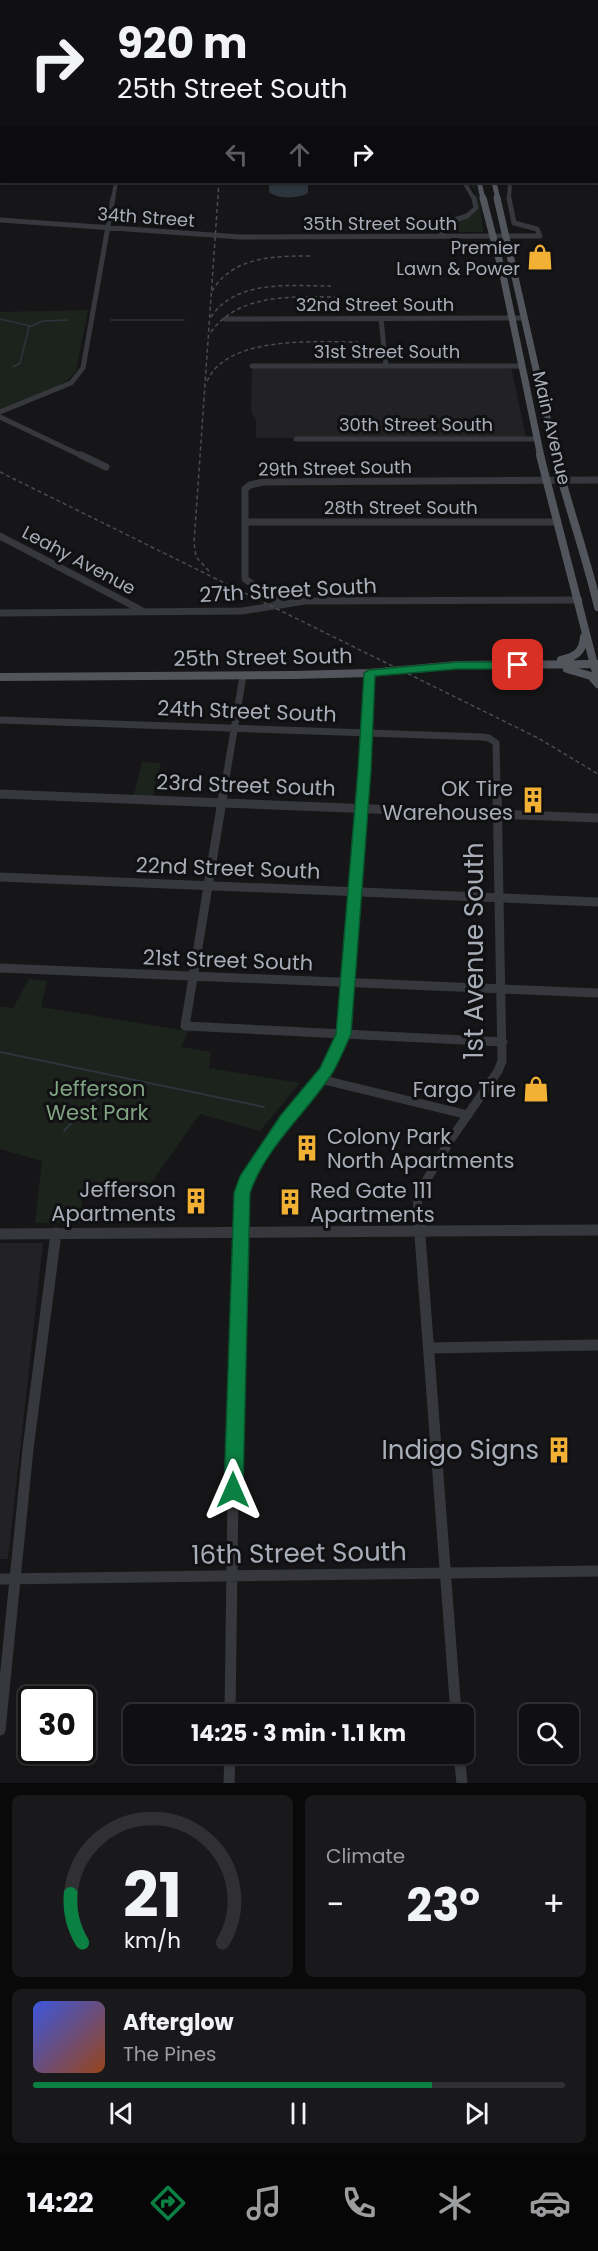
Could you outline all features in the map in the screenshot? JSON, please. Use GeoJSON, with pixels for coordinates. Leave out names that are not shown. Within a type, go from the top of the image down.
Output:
{"type":"FeatureCollection","features":[{"type":"Feature","properties":{"kind":"main road","name":"Main Avenue"},"geometry":{"type":"LineString","coordinates":[[479,183],[494,236],[536,439],[596,664],[598,682]]}},
{"type":"Feature","properties":{"kind":"main road","name":"Main Avenue"},"geometry":{"type":"LineString","coordinates":[[494,183],[539,391],[598,607]]}},
{"type":"Feature","properties":{"kind":"main road"},"geometry":{"type":"LineString","coordinates":[[522,368],[532,388],[539,391]]}},
{"type":"Feature","properties":{"kind":"main road"},"geometry":{"type":"LineString","coordinates":[[556,518],[573,552],[584,555]]}},
{"type":"Feature","properties":{"kind":"main road"},"geometry":{"type":"LineString","coordinates":[[534,665],[568,659],[580,654],[584,648],[584,621]]}},
{"type":"Feature","properties":{"kind":"main road","name":"25th Street South"},"geometry":{"type":"LineString","coordinates":[[0,677],[243,676],[369,673],[457,665],[596,664]]}},
{"type":"Feature","properties":{"kind":"main road"},"geometry":{"type":"LineString","coordinates":[[534,665],[578,671],[591,676],[598,682]]}},
{"type":"Feature","properties":{"kind":"street"},"geometry":{"type":"LineString","coordinates":[[0,412],[71,383],[83,368],[116,183]]}},
{"type":"Feature","properties":{"kind":"street"},"geometry":{"type":"LineString","coordinates":[[442,236],[442,224],[467,216],[476,208],[473,194],[465,183]]}},
{"type":"Feature","properties":{"kind":"street","name":"35th Street South"},"geometry":{"type":"LineString","coordinates":[[267,237],[540,236],[537,230],[514,223],[508,195],[510,183]]}},
{"type":"Feature","properties":{"kind":"street","name":"34th Street"},"geometry":{"type":"LineString","coordinates":[[0,220],[267,237]]}},
{"type":"Feature","properties":{"kind":"street","name":"32nd Street South"},"geometry":{"type":"LineString","coordinates":[[225,319],[524,318]]}},
{"type":"Feature","properties":{"kind":"street"},"geometry":{"type":"LineString","coordinates":[[381,319],[386,366]]}},
{"type":"Feature","properties":{"kind":"street","name":"31st Street South"},"geometry":{"type":"LineString","coordinates":[[252,366],[522,368]]}},
{"type":"Feature","properties":{"kind":"street"},"geometry":{"type":"LineString","coordinates":[[0,417],[106,467]]}},
{"type":"Feature","properties":{"kind":"street","name":"30th Street South"},"geometry":{"type":"LineString","coordinates":[[296,440],[536,439]]}},
{"type":"Feature","properties":{"kind":"street","name":"29th Street South"},"geometry":{"type":"LineString","coordinates":[[281,603],[245,579],[245,489],[256,483],[598,480]]}},
{"type":"Feature","properties":{"kind":"street","name":"28th Street South"},"geometry":{"type":"LineString","coordinates":[[245,522],[556,518]]}},
{"type":"Feature","properties":{"kind":"street","name":"Leahy Avenue"},"geometry":{"type":"LineString","coordinates":[[0,536],[144,611]]}},
{"type":"Feature","properties":{"kind":"street","name":"27th Street South"},"geometry":{"type":"LineString","coordinates":[[0,613],[242,611],[305,601],[579,600]]}},
{"type":"Feature","properties":{"kind":"street"},"geometry":{"type":"LineString","coordinates":[[230,1704],[242,1193],[246,1180],[286,1119],[327,1070],[343,1034],[369,673]]}},
{"type":"Feature","properties":{"kind":"street"},"geometry":{"type":"LineString","coordinates":[[243,676],[185,1026],[503,1042]]}},
{"type":"Feature","properties":{"kind":"street","name":"24th Street South"},"geometry":{"type":"LineString","coordinates":[[0,720],[482,737],[493,740]]}},
{"type":"Feature","properties":{"kind":"street","name":"1st Avenue South"},"geometry":{"type":"LineString","coordinates":[[455,1704],[417,1196],[451,1139],[498,1071],[502,1061],[499,813],[497,747],[493,740]]}},
{"type":"Feature","properties":{"kind":"street","name":"23rd Street South"},"geometry":{"type":"LineString","coordinates":[[0,794],[598,818]]}},
{"type":"Feature","properties":{"kind":"street","name":"22nd Street South"},"geometry":{"type":"LineString","coordinates":[[0,877],[598,902]]}},
{"type":"Feature","properties":{"kind":"street","name":"21st Street South"},"geometry":{"type":"LineString","coordinates":[[0,968],[598,993]]}},
{"type":"Feature","properties":{"kind":"street"},"geometry":{"type":"LineString","coordinates":[[320,1079],[468,1115]]}},
{"type":"Feature","properties":{"kind":"street"},"geometry":{"type":"LineString","coordinates":[[0,1234],[598,1230]]}},
{"type":"Feature","properties":{"kind":"street"},"geometry":{"type":"LineString","coordinates":[[0,1730],[28,1449],[56,1233]]}},
{"type":"Feature","properties":{"kind":"street"},"geometry":{"type":"LineString","coordinates":[[429,1348],[598,1345]]}},
{"type":"Feature","properties":{"kind":"street","name":"16th Street South"},"geometry":{"type":"LineString","coordinates":[[0,1579],[598,1571]]}},
{"type":"Feature","properties":{"kind":"street"},"geometry":{"type":"LineString","coordinates":[[229,1783],[230,1764]]}},
{"type":"Feature","properties":{"kind":"street"},"geometry":{"type":"LineString","coordinates":[[460,1764],[462,1783]]}},
{"type":"Feature","properties":{"kind":"shaded area"},"geometry":{"type":"Polygon","coordinates":[[[269,183],[308,183],[308,193],[304,195],[282,197],[269,192],[269,183]]]}},
{"type":"Feature","properties":{"kind":"shaded area"},"geometry":{"type":"Polygon","coordinates":[[[511,367],[526,437],[256,438],[256,419],[251,412],[252,368],[511,367]]]}},
{"type":"Feature","properties":{"kind":"shaded area"},"geometry":{"type":"Polygon","coordinates":[[[0,1243],[43,1243],[8,1559],[0,1559],[0,1243]]]}},
{"type":"Feature","properties":{"kind":"green space"},"geometry":{"type":"Polygon","coordinates":[[[469,183],[474,183],[480,204],[483,232],[449,232],[445,229],[447,225],[469,217],[479,210],[476,191],[469,183]]]}},
{"type":"Feature","properties":{"kind":"green space"},"geometry":{"type":"Polygon","coordinates":[[[88,310],[76,371],[69,379],[52,390],[0,409],[0,312],[88,310]]]}},
{"type":"Feature","properties":{"kind":"green space"},"geometry":{"type":"Polygon","coordinates":[[[142,762],[161,763],[153,796],[134,795],[142,762]]]}},
{"type":"Feature","properties":{"kind":"green space","name":"Jefferson West Park"},"geometry":{"type":"Polygon","coordinates":[[[29,979],[47,981],[41,1007],[188,1031],[181,1047],[211,1052],[209,1068],[300,1083],[260,1131],[200,1114],[151,1183],[84,1182],[80,1223],[35,1223],[42,1161],[0,1149],[0,1006],[13,1008],[29,979]]]}},
{"type":"Feature","properties":{"kind":"waterway"},"geometry":{"type":"LineString","coordinates":[[0,319],[30,326]]}},
{"type":"Feature","properties":{"kind":"waterway"},"geometry":{"type":"LineString","coordinates":[[13,367],[20,363],[29,327],[43,321],[67,320]]}},
{"type":"Feature","properties":{"kind":"waterway"},"geometry":{"type":"LineString","coordinates":[[111,320],[184,320]]}},
{"type":"Feature","properties":{"kind":"waterway"},"geometry":{"type":"LineString","coordinates":[[0,1052],[264,1107]]}},
{"type":"Feature","properties":{"kind":"waterway"},"geometry":{"type":"LineString","coordinates":[[64,1131],[88,1106],[105,1093],[138,1082]]}},
{"type":"Feature","properties":{"kind":"railway"},"geometry":{"type":"LineString","coordinates":[[209,571],[196,557],[194,543],[219,183]]}},
{"type":"Feature","properties":{"kind":"railway"},"geometry":{"type":"LineString","coordinates":[[212,291],[231,271],[256,260],[312,256]]}},
{"type":"Feature","properties":{"kind":"railway"},"geometry":{"type":"LineString","coordinates":[[211,317],[222,305],[249,290],[282,286],[331,286]]}},
{"type":"Feature","properties":{"kind":"railway"},"geometry":{"type":"LineString","coordinates":[[211,332],[223,319],[253,303],[287,298],[340,297]]}},
{"type":"Feature","properties":{"kind":"railway"},"geometry":{"type":"LineString","coordinates":[[207,381],[218,366],[247,350],[285,343],[358,342]]}},
{"type":"Feature","properties":{"kind":"railway"},"geometry":{"type":"LineString","coordinates":[[0,472],[538,738],[598,774]]}},
{"type":"Feature","properties":{"kind":"place","name":"Premier Lawn & Power"},"geometry":{"type":"Point","coordinates":[540,257]}},
{"type":"Feature","properties":{"kind":"place","name":"OK Tire Warehouses"},"geometry":{"type":"Point","coordinates":[533,800]}},
{"type":"Feature","properties":{"kind":"place","name":"Fargo Tire"},"geometry":{"type":"Point","coordinates":[536,1089]}},
{"type":"Feature","properties":{"kind":"place","name":"Colony Park North Apartments"},"geometry":{"type":"Point","coordinates":[307,1148]}},
{"type":"Feature","properties":{"kind":"place","name":"Jefferson Apartments"},"geometry":{"type":"Point","coordinates":[196,1201]}},
{"type":"Feature","properties":{"kind":"place","name":"Red Gate 111 Apartments"},"geometry":{"type":"Point","coordinates":[290,1202]}},
{"type":"Feature","properties":{"kind":"place","name":"Indigo Signs"},"geometry":{"type":"Point","coordinates":[559,1450]}},
{"type":"Feature","properties":{"kind":"route"},"geometry":{"type":"LineString","coordinates":[[233,1490],[242,1193],[246,1180],[286,1119],[327,1070],[343,1034],[364,770],[369,673],[457,665],[518,665]]}}]}
